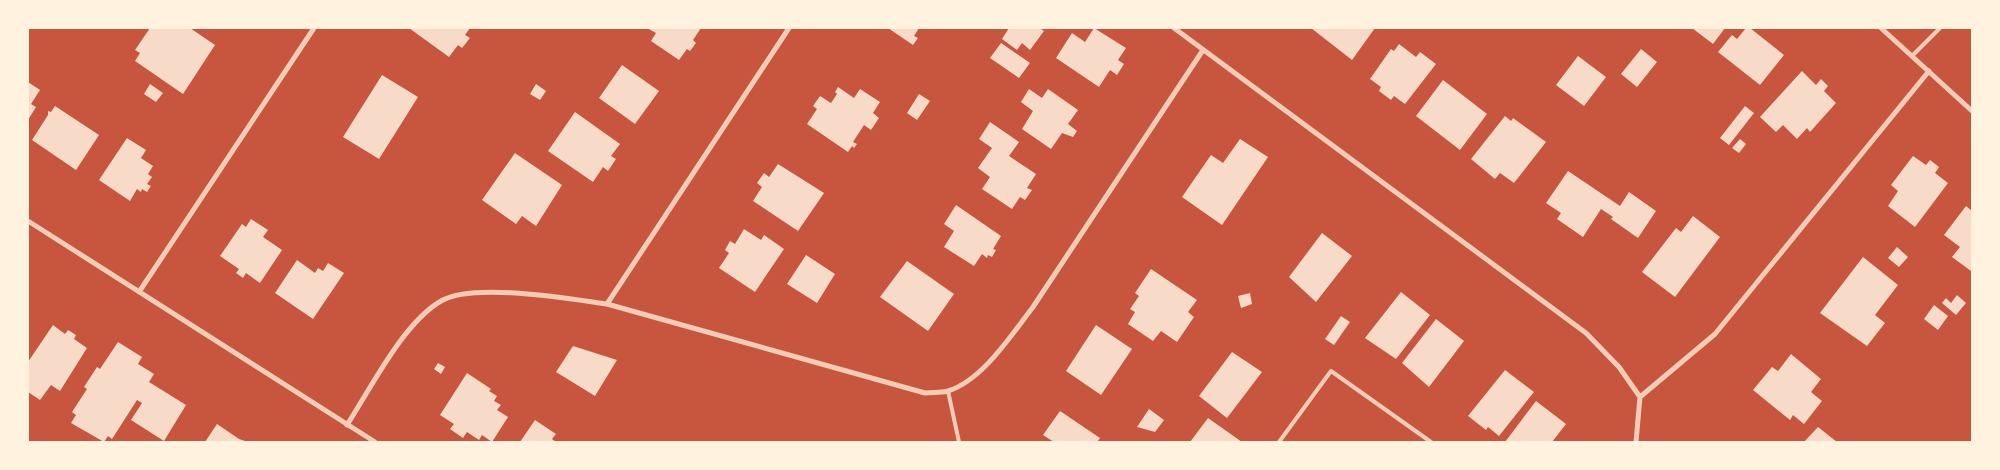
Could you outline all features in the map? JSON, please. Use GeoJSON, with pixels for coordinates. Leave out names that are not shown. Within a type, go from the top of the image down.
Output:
{"type":"FeatureCollection","features":[{"type":"Feature","properties":{"kind":"street"},"geometry":{"type":"LineString","coordinates":[[139,292],[314,28]]}},
{"type":"Feature","properties":{"kind":"street"},"geometry":{"type":"LineString","coordinates":[[607,304],[789,28]]}},
{"type":"Feature","properties":{"kind":"street"},"geometry":{"type":"LineString","coordinates":[[1174,28],[1586,333],[1619,367],[1640,397],[1636,442]]}},
{"type":"Feature","properties":{"kind":"street"},"geometry":{"type":"LineString","coordinates":[[1881,28],[1972,110]]}},
{"type":"Feature","properties":{"kind":"street"},"geometry":{"type":"LineString","coordinates":[[347,425],[406,333],[427,311],[442,300],[475,293],[554,296],[607,304],[925,393],[948,391],[970,380],[1003,346],[1033,307],[1203,50]]}},
{"type":"Feature","properties":{"kind":"street"},"geometry":{"type":"LineString","coordinates":[[1640,397],[1715,334],[1929,71]]}},
{"type":"Feature","properties":{"kind":"street"},"geometry":{"type":"LineString","coordinates":[[28,221],[375,442]]}},
{"type":"Feature","properties":{"kind":"lane"},"geometry":{"type":"LineString","coordinates":[[1912,56],[1940,28]]}},
{"type":"Feature","properties":{"kind":"lane"},"geometry":{"type":"LineString","coordinates":[[1279,442],[1331,371],[1431,442]]}},
{"type":"Feature","properties":{"kind":"lane"},"geometry":{"type":"LineString","coordinates":[[948,391],[958,442]]}},
{"type":"Feature","properties":{"kind":"building"},"geometry":{"type":"Polygon","coordinates":[[[150,28],[190,28],[215,45],[183,94],[135,61],[140,53],[135,50],[150,28]]]}},
{"type":"Feature","properties":{"kind":"building"},"geometry":{"type":"Polygon","coordinates":[[[409,28],[470,28],[465,35],[470,38],[462,48],[458,45],[449,57],[409,28]]]}},
{"type":"Feature","properties":{"kind":"building"},"geometry":{"type":"Polygon","coordinates":[[[647,28],[701,28],[693,40],[696,43],[690,51],[687,49],[679,60],[651,41],[656,33],[647,28]]]}},
{"type":"Feature","properties":{"kind":"building"},"geometry":{"type":"Polygon","coordinates":[[[888,28],[919,28],[914,36],[918,38],[913,45],[888,28]]]}},
{"type":"Feature","properties":{"kind":"building"},"geometry":{"type":"Polygon","coordinates":[[[1009,28],[1040,28],[1044,31],[1030,50],[1022,43],[1017,50],[1002,39],[1009,28]]]}},
{"type":"Feature","properties":{"kind":"building"},"geometry":{"type":"Polygon","coordinates":[[[1094,28],[1126,48],[1118,60],[1124,64],[1117,75],[1110,70],[1099,87],[1056,58],[1072,33],[1085,42],[1094,28]]]}},
{"type":"Feature","properties":{"kind":"building"},"geometry":{"type":"Polygon","coordinates":[[[1311,28],[1375,28],[1352,60],[1311,28]]]}},
{"type":"Feature","properties":{"kind":"building"},"geometry":{"type":"Polygon","coordinates":[[[1692,28],[1725,28],[1713,44],[1692,28]]]}},
{"type":"Feature","properties":{"kind":"building"},"geometry":{"type":"Polygon","coordinates":[[[1746,28],[1750,28],[1784,55],[1760,85],[1718,52],[1732,35],[1737,39],[1746,28]]]}},
{"type":"Feature","properties":{"kind":"building"},"geometry":{"type":"Polygon","coordinates":[[[1001,43],[1030,63],[1019,78],[990,58],[1001,43]]]}},
{"type":"Feature","properties":{"kind":"building"},"geometry":{"type":"Polygon","coordinates":[[[1399,44],[1416,57],[1420,52],[1436,64],[1405,104],[1394,96],[1391,100],[1379,91],[1381,87],[1370,79],[1391,49],[1394,51],[1399,44]]]}},
{"type":"Feature","properties":{"kind":"building"},"geometry":{"type":"Polygon","coordinates":[[[1641,49],[1657,62],[1637,87],[1621,74],[1641,49]]]}},
{"type":"Feature","properties":{"kind":"building"},"geometry":{"type":"Polygon","coordinates":[[[1578,56],[1606,77],[1584,106],[1556,85],[1578,56]]]}},
{"type":"Feature","properties":{"kind":"building"},"geometry":{"type":"Polygon","coordinates":[[[622,65],[659,91],[635,124],[599,98],[622,65]]]}},
{"type":"Feature","properties":{"kind":"building"},"geometry":{"type":"Polygon","coordinates":[[[1802,71],[1816,85],[1821,79],[1828,86],[1824,91],[1836,103],[1810,132],[1807,128],[1797,139],[1783,125],[1776,132],[1760,117],[1802,71]]]}},
{"type":"Feature","properties":{"kind":"building"},"geometry":{"type":"Polygon","coordinates":[[[382,75],[418,97],[379,159],[343,137],[382,75]]]}},
{"type":"Feature","properties":{"kind":"building"},"geometry":{"type":"Polygon","coordinates":[[[1443,80],[1487,114],[1460,150],[1416,116],[1443,80]]]}},
{"type":"Feature","properties":{"kind":"building"},"geometry":{"type":"Polygon","coordinates":[[[28,82],[40,90],[31,104],[36,107],[28,120],[28,82]]]}},
{"type":"Feature","properties":{"kind":"building"},"geometry":{"type":"Polygon","coordinates":[[[150,84],[163,93],[156,102],[144,94],[150,84]]]}},
{"type":"Feature","properties":{"kind":"building"},"geometry":{"type":"Polygon","coordinates":[[[536,84],[546,91],[540,100],[530,94],[536,84]]]}},
{"type":"Feature","properties":{"kind":"building"},"geometry":{"type":"Polygon","coordinates":[[[838,87],[854,98],[860,89],[880,102],[873,113],[879,118],[871,130],[864,125],[853,142],[857,144],[854,148],[852,146],[848,152],[807,124],[817,109],[813,106],[820,96],[831,103],[837,94],[835,92],[838,87]]]}},
{"type":"Feature","properties":{"kind":"building"},"geometry":{"type":"Polygon","coordinates":[[[1029,89],[1042,98],[1048,89],[1078,110],[1068,124],[1077,131],[1073,137],[1062,133],[1051,149],[1022,129],[1033,111],[1021,102],[1029,89]]]}},
{"type":"Feature","properties":{"kind":"building"},"geometry":{"type":"Polygon","coordinates":[[[919,94],[930,101],[917,120],[907,113],[919,94]]]}},
{"type":"Feature","properties":{"kind":"building"},"geometry":{"type":"Polygon","coordinates":[[[55,106],[99,135],[76,170],[32,140],[48,115],[48,111],[51,112],[55,106]]]}},
{"type":"Feature","properties":{"kind":"building"},"geometry":{"type":"Polygon","coordinates":[[[1745,106],[1754,113],[1729,145],[1720,138],[1745,106]]]}},
{"type":"Feature","properties":{"kind":"building"},"geometry":{"type":"Polygon","coordinates":[[[575,112],[620,144],[611,156],[616,159],[608,171],[603,167],[593,182],[548,151],[575,112]]]}},
{"type":"Feature","properties":{"kind":"building"},"geometry":{"type":"Polygon","coordinates":[[[1505,116],[1511,121],[1513,118],[1546,142],[1514,183],[1500,173],[1495,179],[1471,159],[1505,116]]]}},
{"type":"Feature","properties":{"kind":"building"},"geometry":{"type":"Polygon","coordinates":[[[990,122],[1019,142],[1009,156],[1036,174],[1027,188],[1032,190],[1025,200],[1020,197],[1012,209],[982,189],[990,177],[978,168],[992,148],[979,139],[990,122]]]}},
{"type":"Feature","properties":{"kind":"building"},"geometry":{"type":"Polygon","coordinates":[[[127,138],[146,150],[141,158],[153,166],[148,174],[152,177],[147,184],[151,186],[147,192],[142,189],[141,192],[137,189],[130,201],[99,180],[127,138]]]}},
{"type":"Feature","properties":{"kind":"building"},"geometry":{"type":"Polygon","coordinates":[[[1240,139],[1268,157],[1222,225],[1182,197],[1211,155],[1223,163],[1240,139]]]}},
{"type":"Feature","properties":{"kind":"building"},"geometry":{"type":"Polygon","coordinates":[[[1740,139],[1746,144],[1739,153],[1732,148],[1740,139]]]}},
{"type":"Feature","properties":{"kind":"building"},"geometry":{"type":"Polygon","coordinates":[[[515,153],[562,185],[536,226],[522,216],[516,224],[482,200],[515,153]]]}},
{"type":"Feature","properties":{"kind":"building"},"geometry":{"type":"Polygon","coordinates":[[[1913,156],[1926,165],[1930,160],[1939,167],[1935,173],[1948,183],[1915,227],[1888,206],[1898,191],[1891,185],[1913,156]]]}},
{"type":"Feature","properties":{"kind":"building"},"geometry":{"type":"Polygon","coordinates":[[[778,164],[824,193],[798,231],[753,201],[762,187],[757,183],[764,173],[769,177],[778,164]]]}},
{"type":"Feature","properties":{"kind":"building"},"geometry":{"type":"Polygon","coordinates":[[[1568,171],[1620,206],[1629,192],[1656,211],[1638,238],[1611,219],[1613,217],[1601,209],[1583,237],[1557,219],[1561,213],[1546,203],[1568,171]]]}},
{"type":"Feature","properties":{"kind":"building"},"geometry":{"type":"Polygon","coordinates":[[[956,205],[1001,236],[993,249],[996,250],[992,257],[988,255],[987,258],[982,254],[974,266],[944,247],[954,231],[944,224],[956,205]]]}},
{"type":"Feature","properties":{"kind":"building"},"geometry":{"type":"Polygon","coordinates":[[[1966,206],[1972,211],[1971,271],[1952,257],[1960,247],[1944,235],[1966,206]]]}},
{"type":"Feature","properties":{"kind":"building"},"geometry":{"type":"Polygon","coordinates":[[[1693,216],[1720,237],[1675,297],[1642,272],[1676,228],[1681,232],[1693,216]]]}},
{"type":"Feature","properties":{"kind":"building"},"geometry":{"type":"Polygon","coordinates":[[[251,219],[268,230],[263,237],[282,250],[260,283],[246,273],[243,278],[236,273],[239,269],[220,256],[242,224],[246,227],[251,219]]]}},
{"type":"Feature","properties":{"kind":"building"},"geometry":{"type":"Polygon","coordinates":[[[744,229],[761,240],[764,235],[784,249],[755,292],[719,268],[729,253],[725,250],[730,241],[735,244],[744,229]]]}},
{"type":"Feature","properties":{"kind":"building"},"geometry":{"type":"Polygon","coordinates":[[[1322,233],[1352,256],[1316,302],[1289,277],[1322,233]]]}},
{"type":"Feature","properties":{"kind":"building"},"geometry":{"type":"Polygon","coordinates":[[[1897,247],[1908,257],[1899,267],[1888,258],[1897,247]]]}},
{"type":"Feature","properties":{"kind":"building"},"geometry":{"type":"Polygon","coordinates":[[[806,255],[835,274],[817,303],[787,284],[806,255]]]}},
{"type":"Feature","properties":{"kind":"building"},"geometry":{"type":"Polygon","coordinates":[[[1863,257],[1898,285],[1875,315],[1885,323],[1867,346],[1820,313],[1863,257]]]}},
{"type":"Feature","properties":{"kind":"building"},"geometry":{"type":"Polygon","coordinates":[[[297,260],[315,273],[318,268],[323,271],[328,263],[344,273],[313,319],[275,293],[297,260]]]}},
{"type":"Feature","properties":{"kind":"building"},"geometry":{"type":"Polygon","coordinates":[[[907,261],[954,294],[928,331],[880,297],[907,261]]]}},
{"type":"Feature","properties":{"kind":"building"},"geometry":{"type":"Polygon","coordinates":[[[1151,269],[1197,300],[1188,312],[1194,317],[1177,342],[1161,331],[1153,341],[1128,324],[1135,312],[1130,309],[1139,296],[1135,293],[1151,269]]]}},
{"type":"Feature","properties":{"kind":"building"},"geometry":{"type":"Polygon","coordinates":[[[1401,292],[1430,315],[1396,359],[1365,338],[1401,292]]]}},
{"type":"Feature","properties":{"kind":"building"},"geometry":{"type":"Polygon","coordinates":[[[1250,293],[1252,304],[1241,308],[1238,296],[1250,293]]]}},
{"type":"Feature","properties":{"kind":"building"},"geometry":{"type":"Polygon","coordinates":[[[1957,295],[1966,303],[1956,315],[1942,303],[1946,298],[1951,303],[1957,295]]]}},
{"type":"Feature","properties":{"kind":"building"},"geometry":{"type":"Polygon","coordinates":[[[1934,305],[1948,316],[1938,330],[1924,319],[1934,305]]]}},
{"type":"Feature","properties":{"kind":"building"},"geometry":{"type":"Polygon","coordinates":[[[1341,316],[1350,322],[1334,345],[1325,339],[1341,316]]]}},
{"type":"Feature","properties":{"kind":"building"},"geometry":{"type":"Polygon","coordinates":[[[1436,319],[1464,341],[1429,387],[1402,363],[1436,319]]]}},
{"type":"Feature","properties":{"kind":"building"},"geometry":{"type":"Polygon","coordinates":[[[53,325],[65,334],[68,330],[76,335],[74,339],[87,348],[60,391],[51,385],[40,400],[28,392],[28,362],[53,325]]]}},
{"type":"Feature","properties":{"kind":"building"},"geometry":{"type":"Polygon","coordinates":[[[1096,325],[1132,349],[1101,395],[1066,371],[1096,325]]]}},
{"type":"Feature","properties":{"kind":"building"},"geometry":{"type":"Polygon","coordinates":[[[118,342],[142,357],[138,364],[154,374],[149,382],[186,405],[164,441],[131,420],[142,403],[137,400],[112,439],[108,436],[104,442],[71,423],[76,415],[72,412],[87,389],[84,387],[97,367],[100,369],[118,342]]]}},
{"type":"Feature","properties":{"kind":"building"},"geometry":{"type":"Polygon","coordinates":[[[573,346],[617,360],[595,396],[556,372],[573,346]]]}},
{"type":"Feature","properties":{"kind":"building"},"geometry":{"type":"Polygon","coordinates":[[[1232,352],[1262,372],[1227,418],[1199,396],[1232,352]]]}},
{"type":"Feature","properties":{"kind":"building"},"geometry":{"type":"Polygon","coordinates":[[[1791,354],[1821,379],[1811,392],[1822,401],[1804,424],[1793,415],[1790,420],[1753,390],[1772,367],[1778,371],[1791,354]]]}},
{"type":"Feature","properties":{"kind":"building"},"geometry":{"type":"Polygon","coordinates":[[[438,363],[445,367],[441,374],[434,369],[438,363]]]}},
{"type":"Feature","properties":{"kind":"building"},"geometry":{"type":"Polygon","coordinates":[[[1505,370],[1534,392],[1499,436],[1488,427],[1486,430],[1468,416],[1505,370]]]}},
{"type":"Feature","properties":{"kind":"building"},"geometry":{"type":"Polygon","coordinates":[[[467,373],[491,389],[489,391],[497,396],[494,401],[501,405],[497,410],[508,417],[492,442],[482,435],[479,440],[467,432],[463,438],[450,429],[454,424],[440,415],[467,373]]]}},
{"type":"Feature","properties":{"kind":"building"},"geometry":{"type":"Polygon","coordinates":[[[1536,401],[1566,424],[1552,442],[1505,442],[1536,401]]]}},
{"type":"Feature","properties":{"kind":"building"},"geometry":{"type":"Polygon","coordinates":[[[1149,409],[1164,420],[1155,432],[1137,427],[1149,409]]]}},
{"type":"Feature","properties":{"kind":"building"},"geometry":{"type":"Polygon","coordinates":[[[1060,411],[1100,438],[1097,442],[1054,442],[1043,435],[1060,411]]]}},
{"type":"Feature","properties":{"kind":"building"},"geometry":{"type":"Polygon","coordinates":[[[1208,418],[1242,442],[1190,442],[1208,418]]]}},
{"type":"Feature","properties":{"kind":"building"},"geometry":{"type":"Polygon","coordinates":[[[535,420],[556,434],[552,439],[556,442],[520,442],[535,420]]]}},
{"type":"Feature","properties":{"kind":"building"},"geometry":{"type":"Polygon","coordinates":[[[217,424],[239,439],[248,442],[205,442],[217,424]]]}},
{"type":"Feature","properties":{"kind":"building"},"geometry":{"type":"Polygon","coordinates":[[[1818,427],[1837,442],[1804,442],[1818,427]]]}}]}
